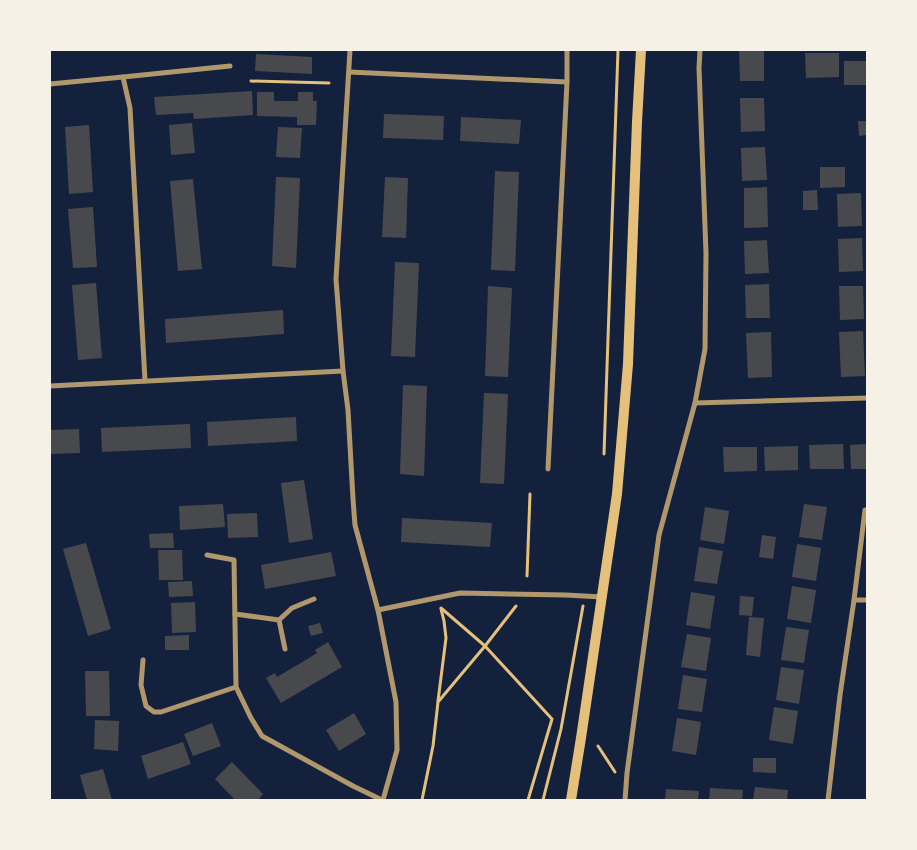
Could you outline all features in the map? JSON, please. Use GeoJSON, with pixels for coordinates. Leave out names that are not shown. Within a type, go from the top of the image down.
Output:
{"type":"FeatureCollection","features":[{"type":"Feature","properties":{"kind":"main road"},"geometry":{"type":"LineString","coordinates":[[570,800],[618,494],[628,364],[641,50]]}},
{"type":"Feature","properties":{"kind":"street"},"geometry":{"type":"LineString","coordinates":[[208,555],[234,560],[236,687],[249,715],[262,736],[382,800],[397,750],[396,702],[378,610],[355,525],[348,410],[336,279],[350,50]]}},
{"type":"Feature","properties":{"kind":"street"},"geometry":{"type":"LineString","coordinates":[[548,469],[568,50]]}},
{"type":"Feature","properties":{"kind":"street"},"geometry":{"type":"LineString","coordinates":[[625,800],[659,535],[695,403],[705,349],[706,253],[700,50]]}},
{"type":"Feature","properties":{"kind":"street"},"geometry":{"type":"LineString","coordinates":[[50,84],[230,66]]}},
{"type":"Feature","properties":{"kind":"street"},"geometry":{"type":"LineString","coordinates":[[349,72],[567,82]]}},
{"type":"Feature","properties":{"kind":"street"},"geometry":{"type":"LineString","coordinates":[[123,77],[130,108],[145,381]]}},
{"type":"Feature","properties":{"kind":"street"},"geometry":{"type":"LineString","coordinates":[[50,386],[343,371]]}},
{"type":"Feature","properties":{"kind":"street"},"geometry":{"type":"LineString","coordinates":[[695,403],[867,398]]}},
{"type":"Feature","properties":{"kind":"street"},"geometry":{"type":"LineString","coordinates":[[828,800],[865,510]]}},
{"type":"Feature","properties":{"kind":"street"},"geometry":{"type":"LineString","coordinates":[[378,610],[460,593],[603,597]]}},
{"type":"Feature","properties":{"kind":"street"},"geometry":{"type":"LineString","coordinates":[[279,620],[292,608],[314,599]]}},
{"type":"Feature","properties":{"kind":"street"},"geometry":{"type":"LineString","coordinates":[[854,600],[867,600]]}},
{"type":"Feature","properties":{"kind":"street"},"geometry":{"type":"LineString","coordinates":[[235,614],[279,620]]}},
{"type":"Feature","properties":{"kind":"street"},"geometry":{"type":"LineString","coordinates":[[279,620],[285,649]]}},
{"type":"Feature","properties":{"kind":"street"},"geometry":{"type":"LineString","coordinates":[[144,660],[141,685],[146,706],[154,712],[162,712],[236,687]]}},
{"type":"Feature","properties":{"kind":"path"},"geometry":{"type":"LineString","coordinates":[[604,458],[618,50]]}},
{"type":"Feature","properties":{"kind":"path"},"geometry":{"type":"LineString","coordinates":[[251,81],[329,83]]}},
{"type":"Feature","properties":{"kind":"path"},"geometry":{"type":"LineString","coordinates":[[527,576],[530,494]]}},
{"type":"Feature","properties":{"kind":"path"},"geometry":{"type":"LineString","coordinates":[[543,800],[561,729],[584,596]]}},
{"type":"Feature","properties":{"kind":"path"},"geometry":{"type":"LineString","coordinates":[[422,800],[433,746],[446,638],[438,597]]}},
{"type":"Feature","properties":{"kind":"path"},"geometry":{"type":"LineString","coordinates":[[438,702],[486,646],[516,606]]}},
{"type":"Feature","properties":{"kind":"path"},"geometry":{"type":"LineString","coordinates":[[441,609],[486,646],[552,719],[528,800]]}},
{"type":"Feature","properties":{"kind":"path"},"geometry":{"type":"LineString","coordinates":[[598,746],[615,772]]}},
{"type":"Feature","properties":{"kind":"building"},"geometry":{"type":"Polygon","coordinates":[[[739,50],[764,50],[764,81],[740,81],[739,50]]]}},
{"type":"Feature","properties":{"kind":"building"},"geometry":{"type":"Polygon","coordinates":[[[805,53],[839,53],[839,77],[806,78],[805,53]]]}},
{"type":"Feature","properties":{"kind":"building"},"geometry":{"type":"Polygon","coordinates":[[[256,54],[312,57],[312,74],[255,71],[256,54]]]}},
{"type":"Feature","properties":{"kind":"building"},"geometry":{"type":"Polygon","coordinates":[[[844,61],[867,61],[867,85],[844,85],[844,61]]]}},
{"type":"Feature","properties":{"kind":"building"},"geometry":{"type":"Polygon","coordinates":[[[252,91],[253,115],[194,119],[193,113],[156,115],[154,97],[252,91]]]}},
{"type":"Feature","properties":{"kind":"building"},"geometry":{"type":"Polygon","coordinates":[[[257,92],[274,92],[274,101],[298,101],[298,92],[313,92],[313,101],[317,101],[316,125],[297,125],[297,117],[257,116],[257,92]]]}},
{"type":"Feature","properties":{"kind":"building"},"geometry":{"type":"Polygon","coordinates":[[[740,98],[764,98],[765,131],[741,132],[740,98]]]}},
{"type":"Feature","properties":{"kind":"building"},"geometry":{"type":"Polygon","coordinates":[[[384,114],[444,116],[443,140],[383,138],[384,114]]]}},
{"type":"Feature","properties":{"kind":"building"},"geometry":{"type":"Polygon","coordinates":[[[461,117],[521,120],[519,144],[460,141],[461,117]]]}},
{"type":"Feature","properties":{"kind":"building"},"geometry":{"type":"Polygon","coordinates":[[[858,121],[867,121],[867,135],[859,136],[858,121]]]}},
{"type":"Feature","properties":{"kind":"building"},"geometry":{"type":"Polygon","coordinates":[[[192,123],[195,153],[171,155],[169,125],[192,123]]]}},
{"type":"Feature","properties":{"kind":"building"},"geometry":{"type":"Polygon","coordinates":[[[89,125],[93,192],[69,194],[65,127],[89,125]]]}},
{"type":"Feature","properties":{"kind":"building"},"geometry":{"type":"Polygon","coordinates":[[[278,127],[302,128],[300,158],[276,157],[278,127]]]}},
{"type":"Feature","properties":{"kind":"building"},"geometry":{"type":"Polygon","coordinates":[[[765,147],[767,180],[742,181],[741,148],[765,147]]]}},
{"type":"Feature","properties":{"kind":"building"},"geometry":{"type":"Polygon","coordinates":[[[820,167],[845,167],[845,187],[820,188],[820,167]]]}},
{"type":"Feature","properties":{"kind":"building"},"geometry":{"type":"Polygon","coordinates":[[[495,171],[519,172],[515,271],[491,270],[495,171]]]}},
{"type":"Feature","properties":{"kind":"building"},"geometry":{"type":"Polygon","coordinates":[[[276,177],[300,178],[296,268],[272,266],[276,177]]]}},
{"type":"Feature","properties":{"kind":"building"},"geometry":{"type":"Polygon","coordinates":[[[385,177],[408,178],[406,238],[382,237],[385,177]]]}},
{"type":"Feature","properties":{"kind":"building"},"geometry":{"type":"Polygon","coordinates":[[[193,179],[202,269],[178,271],[170,181],[193,179]]]}},
{"type":"Feature","properties":{"kind":"building"},"geometry":{"type":"Polygon","coordinates":[[[767,187],[768,227],[744,228],[744,188],[767,187]]]}},
{"type":"Feature","properties":{"kind":"building"},"geometry":{"type":"Polygon","coordinates":[[[817,190],[818,210],[803,210],[803,191],[817,190]]]}},
{"type":"Feature","properties":{"kind":"building"},"geometry":{"type":"Polygon","coordinates":[[[861,193],[862,226],[838,227],[837,194],[861,193]]]}},
{"type":"Feature","properties":{"kind":"building"},"geometry":{"type":"Polygon","coordinates":[[[93,207],[97,267],[73,268],[68,209],[93,207]]]}},
{"type":"Feature","properties":{"kind":"building"},"geometry":{"type":"Polygon","coordinates":[[[862,238],[863,271],[839,272],[838,239],[862,238]]]}},
{"type":"Feature","properties":{"kind":"building"},"geometry":{"type":"Polygon","coordinates":[[[767,240],[769,273],[745,274],[744,241],[767,240]]]}},
{"type":"Feature","properties":{"kind":"building"},"geometry":{"type":"Polygon","coordinates":[[[395,262],[419,263],[415,357],[391,356],[395,262]]]}},
{"type":"Feature","properties":{"kind":"building"},"geometry":{"type":"Polygon","coordinates":[[[96,283],[102,358],[78,360],[72,285],[96,283]]]}},
{"type":"Feature","properties":{"kind":"building"},"geometry":{"type":"Polygon","coordinates":[[[769,284],[770,318],[746,318],[745,285],[769,284]]]}},
{"type":"Feature","properties":{"kind":"building"},"geometry":{"type":"Polygon","coordinates":[[[488,286],[512,288],[508,377],[485,376],[488,286]]]}},
{"type":"Feature","properties":{"kind":"building"},"geometry":{"type":"Polygon","coordinates":[[[839,286],[863,286],[864,319],[840,320],[839,286]]]}},
{"type":"Feature","properties":{"kind":"building"},"geometry":{"type":"Polygon","coordinates":[[[283,310],[284,334],[166,343],[165,319],[283,310]]]}},
{"type":"Feature","properties":{"kind":"building"},"geometry":{"type":"Polygon","coordinates":[[[863,331],[865,376],[841,377],[839,332],[863,331]]]}},
{"type":"Feature","properties":{"kind":"building"},"geometry":{"type":"Polygon","coordinates":[[[771,332],[772,377],[748,378],[746,333],[771,332]]]}},
{"type":"Feature","properties":{"kind":"building"},"geometry":{"type":"Polygon","coordinates":[[[403,385],[427,386],[424,476],[400,474],[403,385]]]}},
{"type":"Feature","properties":{"kind":"building"},"geometry":{"type":"Polygon","coordinates":[[[484,393],[508,394],[504,484],[480,483],[484,393]]]}},
{"type":"Feature","properties":{"kind":"building"},"geometry":{"type":"Polygon","coordinates":[[[296,417],[297,441],[208,446],[207,422],[296,417]]]}},
{"type":"Feature","properties":{"kind":"building"},"geometry":{"type":"Polygon","coordinates":[[[190,424],[191,448],[102,452],[101,428],[190,424]]]}},
{"type":"Feature","properties":{"kind":"building"},"geometry":{"type":"Polygon","coordinates":[[[79,429],[80,453],[50,454],[50,430],[79,429]]]}},
{"type":"Feature","properties":{"kind":"building"},"geometry":{"type":"Polygon","coordinates":[[[843,444],[844,469],[810,469],[809,445],[843,444]]]}},
{"type":"Feature","properties":{"kind":"building"},"geometry":{"type":"Polygon","coordinates":[[[867,444],[867,469],[851,469],[850,445],[867,444]]]}},
{"type":"Feature","properties":{"kind":"building"},"geometry":{"type":"Polygon","coordinates":[[[798,446],[798,470],[765,471],[764,447],[798,446]]]}},
{"type":"Feature","properties":{"kind":"building"},"geometry":{"type":"Polygon","coordinates":[[[723,447],[757,447],[757,471],[724,472],[723,447]]]}},
{"type":"Feature","properties":{"kind":"building"},"geometry":{"type":"Polygon","coordinates":[[[304,480],[313,539],[289,543],[281,483],[304,480]]]}},
{"type":"Feature","properties":{"kind":"building"},"geometry":{"type":"Polygon","coordinates":[[[223,504],[225,527],[180,530],[179,506],[223,504]]]}},
{"type":"Feature","properties":{"kind":"building"},"geometry":{"type":"Polygon","coordinates":[[[804,504],[827,507],[822,540],[799,537],[804,504]]]}},
{"type":"Feature","properties":{"kind":"building"},"geometry":{"type":"Polygon","coordinates":[[[705,507],[729,511],[724,544],[700,540],[705,507]]]}},
{"type":"Feature","properties":{"kind":"building"},"geometry":{"type":"Polygon","coordinates":[[[257,513],[258,537],[228,538],[227,514],[257,513]]]}},
{"type":"Feature","properties":{"kind":"building"},"geometry":{"type":"Polygon","coordinates":[[[402,518],[492,523],[490,547],[401,542],[402,518]]]}},
{"type":"Feature","properties":{"kind":"building"},"geometry":{"type":"Polygon","coordinates":[[[173,533],[174,548],[150,548],[149,534],[173,533]]]}},
{"type":"Feature","properties":{"kind":"building"},"geometry":{"type":"Polygon","coordinates":[[[762,535],[776,537],[773,559],[759,557],[762,535]]]}},
{"type":"Feature","properties":{"kind":"building"},"geometry":{"type":"Polygon","coordinates":[[[86,543],[111,629],[88,636],[63,549],[86,543]]]}},
{"type":"Feature","properties":{"kind":"building"},"geometry":{"type":"Polygon","coordinates":[[[797,544],[821,548],[816,581],[792,577],[797,544]]]}},
{"type":"Feature","properties":{"kind":"building"},"geometry":{"type":"Polygon","coordinates":[[[699,547],[723,551],[717,584],[694,581],[699,547]]]}},
{"type":"Feature","properties":{"kind":"building"},"geometry":{"type":"Polygon","coordinates":[[[158,550],[182,550],[183,580],[159,580],[158,550]]]}},
{"type":"Feature","properties":{"kind":"building"},"geometry":{"type":"Polygon","coordinates":[[[331,552],[336,576],[265,589],[261,565],[331,552]]]}},
{"type":"Feature","properties":{"kind":"building"},"geometry":{"type":"Polygon","coordinates":[[[192,581],[193,596],[169,597],[168,582],[192,581]]]}},
{"type":"Feature","properties":{"kind":"building"},"geometry":{"type":"Polygon","coordinates":[[[792,586],[816,590],[811,623],[787,619],[792,586]]]}},
{"type":"Feature","properties":{"kind":"building"},"geometry":{"type":"Polygon","coordinates":[[[691,592],[715,596],[710,629],[686,625],[691,592]]]}},
{"type":"Feature","properties":{"kind":"building"},"geometry":{"type":"Polygon","coordinates":[[[740,596],[754,597],[752,616],[739,615],[740,596]]]}},
{"type":"Feature","properties":{"kind":"building"},"geometry":{"type":"Polygon","coordinates":[[[195,602],[196,632],[172,633],[171,603],[195,602]]]}},
{"type":"Feature","properties":{"kind":"building"},"geometry":{"type":"Polygon","coordinates":[[[749,617],[764,618],[760,657],[746,655],[749,617]]]}},
{"type":"Feature","properties":{"kind":"building"},"geometry":{"type":"Polygon","coordinates":[[[320,623],[323,633],[311,636],[308,626],[320,623]]]}},
{"type":"Feature","properties":{"kind":"building"},"geometry":{"type":"Polygon","coordinates":[[[786,627],[809,630],[804,663],[781,660],[786,627]]]}},
{"type":"Feature","properties":{"kind":"building"},"geometry":{"type":"Polygon","coordinates":[[[687,634],[711,638],[706,671],[681,667],[687,634]]]}},
{"type":"Feature","properties":{"kind":"building"},"geometry":{"type":"Polygon","coordinates":[[[189,635],[189,650],[165,650],[165,636],[189,635]]]}},
{"type":"Feature","properties":{"kind":"building"},"geometry":{"type":"Polygon","coordinates":[[[328,642],[342,667],[281,703],[266,678],[275,673],[277,677],[317,653],[315,650],[328,642]]]}},
{"type":"Feature","properties":{"kind":"building"},"geometry":{"type":"Polygon","coordinates":[[[781,667],[804,670],[799,704],[776,700],[781,667]]]}},
{"type":"Feature","properties":{"kind":"building"},"geometry":{"type":"Polygon","coordinates":[[[85,671],[109,671],[110,716],[86,716],[85,671]]]}},
{"type":"Feature","properties":{"kind":"building"},"geometry":{"type":"Polygon","coordinates":[[[683,675],[707,679],[702,712],[678,709],[683,675]]]}},
{"type":"Feature","properties":{"kind":"building"},"geometry":{"type":"Polygon","coordinates":[[[774,707],[798,711],[793,744],[769,740],[774,707]]]}},
{"type":"Feature","properties":{"kind":"building"},"geometry":{"type":"Polygon","coordinates":[[[354,713],[366,734],[339,751],[326,730],[354,713]]]}},
{"type":"Feature","properties":{"kind":"building"},"geometry":{"type":"Polygon","coordinates":[[[677,718],[701,722],[696,755],[672,751],[677,718]]]}},
{"type":"Feature","properties":{"kind":"building"},"geometry":{"type":"Polygon","coordinates":[[[95,720],[119,721],[118,751],[94,749],[95,720]]]}},
{"type":"Feature","properties":{"kind":"building"},"geometry":{"type":"Polygon","coordinates":[[[212,723],[221,746],[193,756],[184,734],[212,723]]]}},
{"type":"Feature","properties":{"kind":"building"},"geometry":{"type":"Polygon","coordinates":[[[183,742],[191,764],[148,779],[141,756],[183,742]]]}},
{"type":"Feature","properties":{"kind":"building"},"geometry":{"type":"Polygon","coordinates":[[[753,758],[776,758],[776,773],[753,772],[753,758]]]}},
{"type":"Feature","properties":{"kind":"building"},"geometry":{"type":"Polygon","coordinates":[[[232,762],[263,794],[258,800],[235,800],[215,779],[232,762]]]}},
{"type":"Feature","properties":{"kind":"building"},"geometry":{"type":"Polygon","coordinates":[[[103,769],[112,800],[87,800],[80,775],[103,769]]]}},
{"type":"Feature","properties":{"kind":"building"},"geometry":{"type":"Polygon","coordinates":[[[755,787],[788,790],[787,800],[753,800],[755,787]]]}},
{"type":"Feature","properties":{"kind":"building"},"geometry":{"type":"Polygon","coordinates":[[[710,788],[743,790],[742,800],[709,800],[710,788]]]}},
{"type":"Feature","properties":{"kind":"building"},"geometry":{"type":"Polygon","coordinates":[[[666,789],[699,791],[698,800],[665,800],[666,789]]]}}]}
